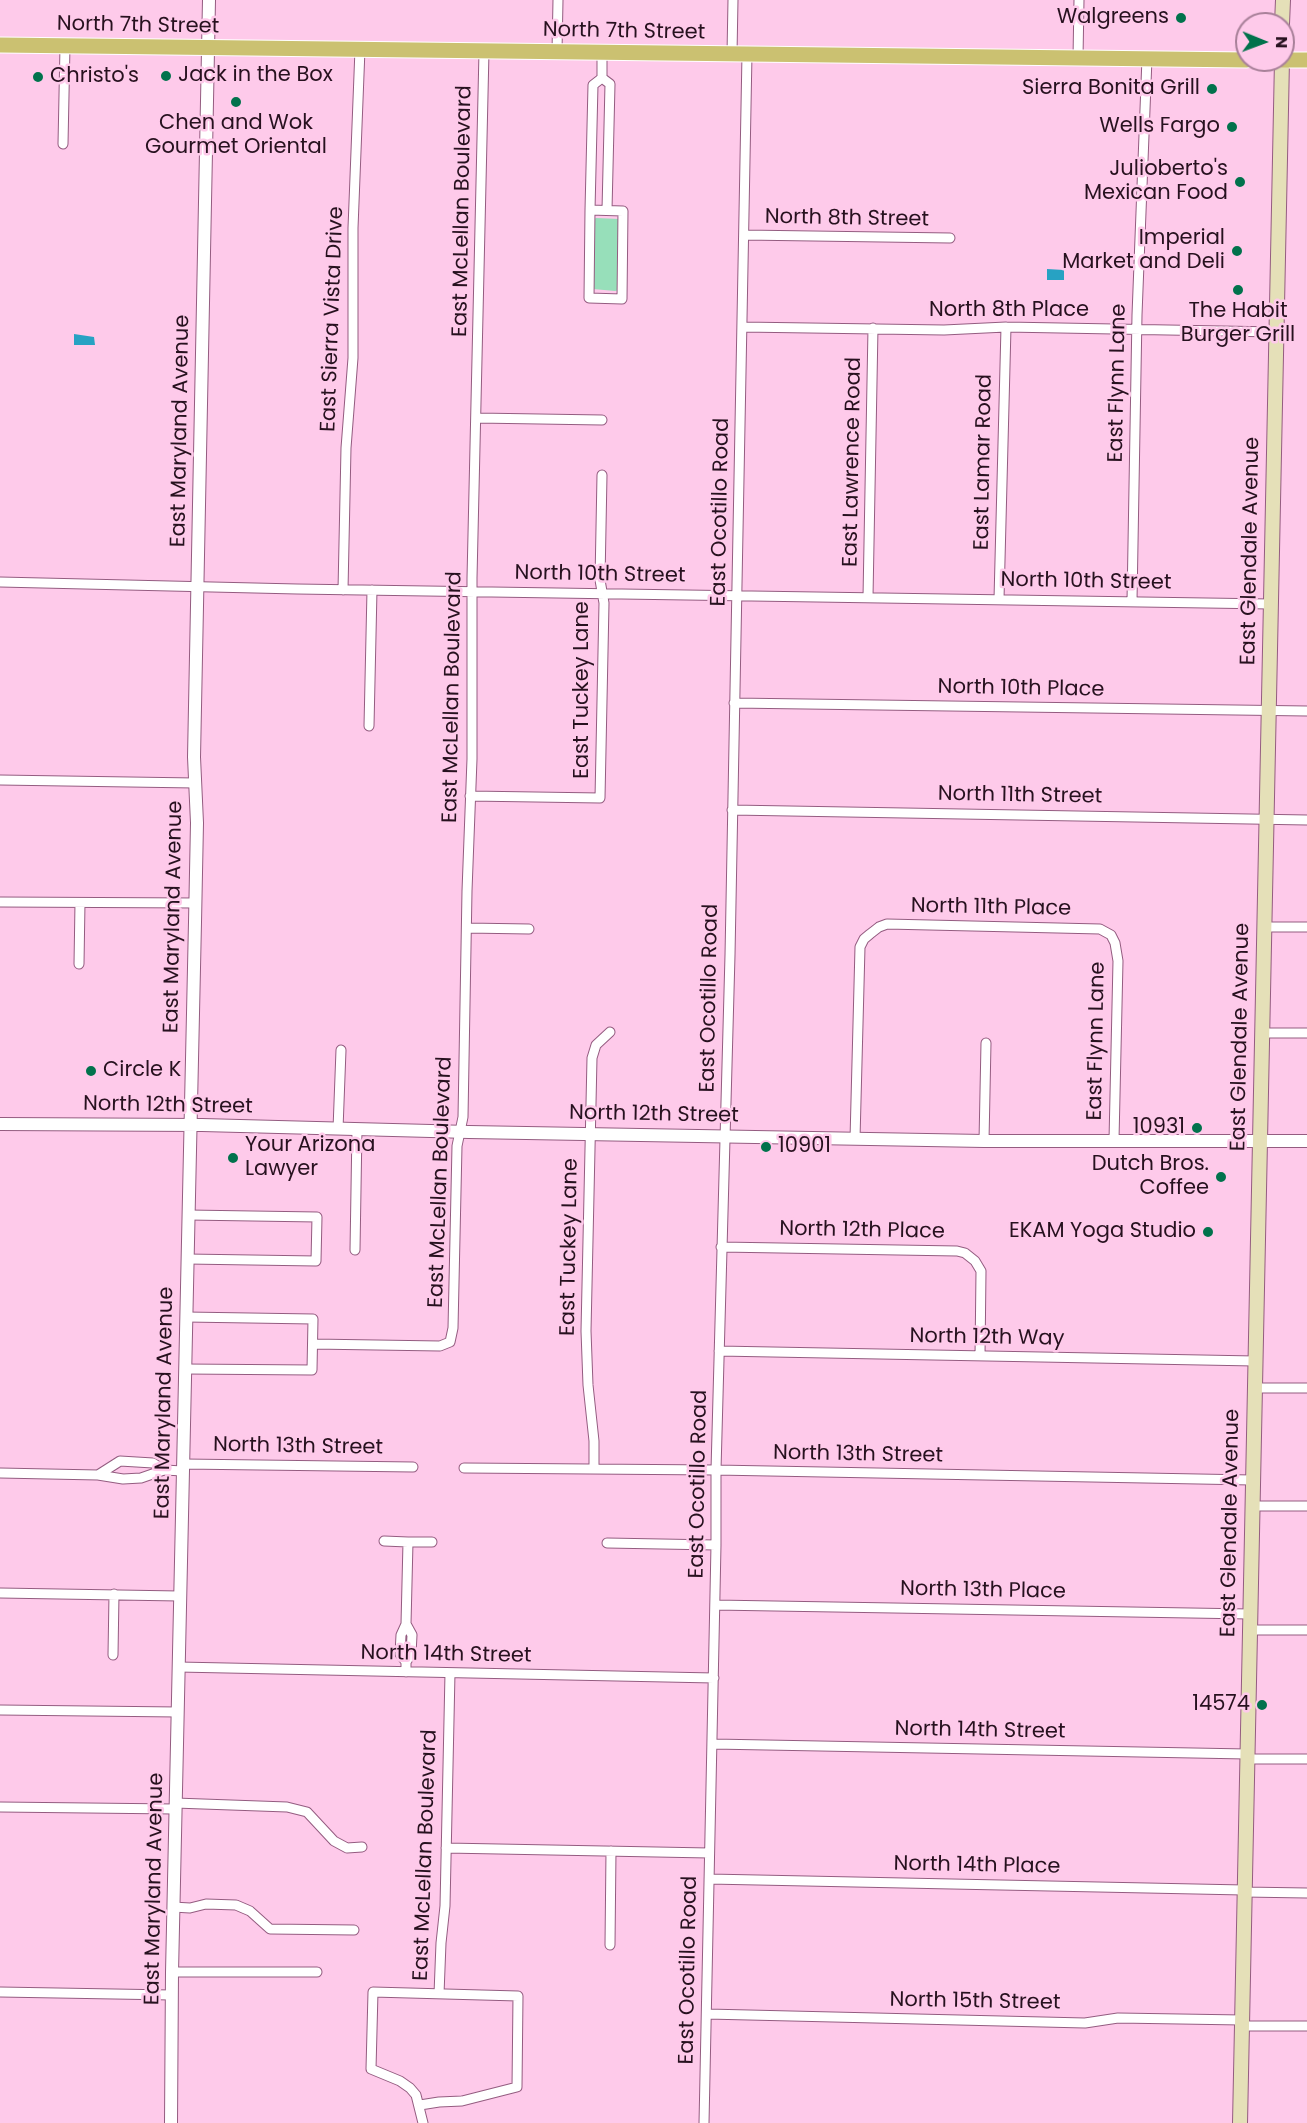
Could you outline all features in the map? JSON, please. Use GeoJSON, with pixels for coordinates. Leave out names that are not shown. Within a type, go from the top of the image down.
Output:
{"type":"FeatureCollection","features":[{"type":"Feature","properties":{"kind":"main road","name":"North 7th Street"},"geometry":{"type":"LineString","coordinates":[[0,45],[1235,60]]}},
{"type":"Feature","properties":{"kind":"main road","name":"East Glendale Avenue"},"geometry":{"type":"LineString","coordinates":[[1240,2123],[1282,72]]}},
{"type":"Feature","properties":{"kind":"street","name":"East Maryland Avenue"},"geometry":{"type":"LineString","coordinates":[[171,2123],[179,1596],[196,903],[195,783],[209,0]]}},
{"type":"Feature","properties":{"kind":"street"},"geometry":{"type":"LineString","coordinates":[[557,52],[558,0]]}},
{"type":"Feature","properties":{"kind":"street","name":"East Ocotillo Road"},"geometry":{"type":"LineString","coordinates":[[704,2123],[713,1744],[716,1470],[744,235],[740,54],[734,0]]}},
{"type":"Feature","properties":{"kind":"street"},"geometry":{"type":"LineString","coordinates":[[1078,58],[1079,0]]}},
{"type":"Feature","properties":{"kind":"street"},"geometry":{"type":"LineString","coordinates":[[63,144],[65,46]]}},
{"type":"Feature","properties":{"kind":"street","name":"East Sierra Vista Drive"},"geometry":{"type":"LineString","coordinates":[[343,590],[346,448],[353,358],[353,228],[360,49]]}},
{"type":"Feature","properties":{"kind":"street","name":"East McLellan Boulevard"},"geometry":{"type":"LineString","coordinates":[[313,1344],[440,1346],[450,1342],[453,1328],[457,1146],[463,1117],[484,51]]}},
{"type":"Feature","properties":{"kind":"street"},"geometry":{"type":"LineString","coordinates":[[590,210],[623,211],[622,299],[589,298],[590,210],[593,86],[602,78],[602,52]]}},
{"type":"Feature","properties":{"kind":"street","name":"East Flynn Lane"},"geometry":{"type":"LineString","coordinates":[[1131,601],[1137,330],[1147,58]]}},
{"type":"Feature","properties":{"kind":"street"},"geometry":{"type":"LineString","coordinates":[[602,78],[610,84],[607,210]]}},
{"type":"Feature","properties":{"kind":"street","name":"North 8th Street"},"geometry":{"type":"LineString","coordinates":[[744,235],[950,238]]}},
{"type":"Feature","properties":{"kind":"street","name":"North 8th Place"},"geometry":{"type":"LineString","coordinates":[[742,327],[944,330],[1006,327],[1276,332]]}},
{"type":"Feature","properties":{"kind":"street","name":"East Lamar Road"},"geometry":{"type":"LineString","coordinates":[[999,599],[1006,327]]}},
{"type":"Feature","properties":{"kind":"street","name":"East Lawrence Road"},"geometry":{"type":"LineString","coordinates":[[868,597],[873,328]]}},
{"type":"Feature","properties":{"kind":"street"},"geometry":{"type":"LineString","coordinates":[[477,418],[602,420]]}},
{"type":"Feature","properties":{"kind":"street","name":"East Tuckey Lane"},"geometry":{"type":"LineString","coordinates":[[470,796],[600,798],[604,603],[600,580],[602,475]]}},
{"type":"Feature","properties":{"kind":"street","name":"North 10th Street"},"geometry":{"type":"LineString","coordinates":[[0,582],[343,590],[602,592],[1271,604]]}},
{"type":"Feature","properties":{"kind":"street"},"geometry":{"type":"LineString","coordinates":[[369,726],[372,590]]}},
{"type":"Feature","properties":{"kind":"street","name":"North 10th Place"},"geometry":{"type":"LineString","coordinates":[[734,703],[1307,711]]}},
{"type":"Feature","properties":{"kind":"street"},"geometry":{"type":"LineString","coordinates":[[0,780],[195,783]]}},
{"type":"Feature","properties":{"kind":"street","name":"North 11th Street"},"geometry":{"type":"LineString","coordinates":[[732,810],[1307,820]]}},
{"type":"Feature","properties":{"kind":"street"},"geometry":{"type":"LineString","coordinates":[[0,902],[196,903]]}},
{"type":"Feature","properties":{"kind":"street"},"geometry":{"type":"LineString","coordinates":[[79,964],[80,903]]}},
{"type":"Feature","properties":{"kind":"street","name":"North 11th Place"},"geometry":{"type":"LineString","coordinates":[[855,1139],[859,955],[864,939],[879,927],[887,924],[1100,928],[1110,935],[1115,943]]}},
{"type":"Feature","properties":{"kind":"street"},"geometry":{"type":"LineString","coordinates":[[1264,927],[1307,927]]}},
{"type":"Feature","properties":{"kind":"street"},"geometry":{"type":"LineString","coordinates":[[466,928],[528,928]]}},
{"type":"Feature","properties":{"kind":"street","name":"East Flynn Lane"},"geometry":{"type":"LineString","coordinates":[[1114,1140],[1118,961],[1115,943]]}},
{"type":"Feature","properties":{"kind":"street","name":"East Tuckey Lane"},"geometry":{"type":"LineString","coordinates":[[594,1469],[586,1331],[592,1058],[596,1045],[610,1032]]}},
{"type":"Feature","properties":{"kind":"street"},"geometry":{"type":"LineString","coordinates":[[1262,1033],[1307,1033]]}},
{"type":"Feature","properties":{"kind":"street"},"geometry":{"type":"LineString","coordinates":[[984,1141],[986,1043]]}},
{"type":"Feature","properties":{"kind":"street"},"geometry":{"type":"LineString","coordinates":[[338,1129],[341,1050]]}},
{"type":"Feature","properties":{"kind":"street","name":"North 12th Street"},"geometry":{"type":"LineString","coordinates":[[0,1124],[190,1125],[984,1141],[1307,1141]]}},
{"type":"Feature","properties":{"kind":"street"},"geometry":{"type":"LineString","coordinates":[[355,1250],[357,1129]]}},
{"type":"Feature","properties":{"kind":"street"},"geometry":{"type":"LineString","coordinates":[[187,1259],[316,1261],[317,1217],[188,1215]]}},
{"type":"Feature","properties":{"kind":"street","name":"North 12th Place"},"geometry":{"type":"LineString","coordinates":[[721,1247],[957,1251],[965,1253],[975,1261],[981,1271],[980,1356]]}},
{"type":"Feature","properties":{"kind":"street"},"geometry":{"type":"LineString","coordinates":[[185,1369],[312,1371],[313,1344],[313,1319],[186,1317]]}},
{"type":"Feature","properties":{"kind":"street","name":"North 12th Way"},"geometry":{"type":"LineString","coordinates":[[719,1352],[1255,1361]]}},
{"type":"Feature","properties":{"kind":"street"},"geometry":{"type":"LineString","coordinates":[[1254,1388],[1307,1388]]}},
{"type":"Feature","properties":{"kind":"street","name":"North 13th Street"},"geometry":{"type":"LineString","coordinates":[[98,1476],[120,1461],[153,1463],[164,1470]]}},
{"type":"Feature","properties":{"kind":"street","name":"North 13th Street"},"geometry":{"type":"LineString","coordinates":[[0,1473],[123,1479],[141,1478],[164,1470],[183,1467],[413,1467]]}},
{"type":"Feature","properties":{"kind":"street","name":"North 13th Street"},"geometry":{"type":"LineString","coordinates":[[464,1468],[716,1470],[1252,1480]]}},
{"type":"Feature","properties":{"kind":"street"},"geometry":{"type":"LineString","coordinates":[[1252,1506],[1307,1506]]}},
{"type":"Feature","properties":{"kind":"street"},"geometry":{"type":"LineString","coordinates":[[384,1541],[432,1542]]}},
{"type":"Feature","properties":{"kind":"street"},"geometry":{"type":"LineString","coordinates":[[406,1667],[400,1654],[401,1635],[406,1624],[408,1542]]}},
{"type":"Feature","properties":{"kind":"street"},"geometry":{"type":"LineString","coordinates":[[608,1544],[716,1545]]}},
{"type":"Feature","properties":{"kind":"street"},"geometry":{"type":"LineString","coordinates":[[0,1593],[179,1596]]}},
{"type":"Feature","properties":{"kind":"street"},"geometry":{"type":"LineString","coordinates":[[113,1655],[114,1594]]}},
{"type":"Feature","properties":{"kind":"street","name":"North 13th Place"},"geometry":{"type":"LineString","coordinates":[[715,1605],[1250,1614]]}},
{"type":"Feature","properties":{"kind":"street"},"geometry":{"type":"LineString","coordinates":[[406,1624],[412,1635],[411,1654],[406,1667]]}},
{"type":"Feature","properties":{"kind":"street"},"geometry":{"type":"LineString","coordinates":[[1250,1630],[1307,1630]]}},
{"type":"Feature","properties":{"kind":"street"},"geometry":{"type":"LineString","coordinates":[[401,1643],[411,1643]]}},
{"type":"Feature","properties":{"kind":"street","name":"North 14th Street"},"geometry":{"type":"LineString","coordinates":[[178,1667],[406,1667],[450,1673],[714,1678]]}},
{"type":"Feature","properties":{"kind":"street","name":"East McLellan Boulevard"},"geometry":{"type":"LineString","coordinates":[[423,2123],[416,2095],[410,2088],[400,2081],[371,2069],[374,1992],[439,1994],[441,1943],[446,1906],[450,1673]]}},
{"type":"Feature","properties":{"kind":"street"},"geometry":{"type":"LineString","coordinates":[[0,1710],[178,1712]]}},
{"type":"Feature","properties":{"kind":"street","name":"North 14th Street"},"geometry":{"type":"LineString","coordinates":[[713,1744],[1247,1756],[1307,1760]]}},
{"type":"Feature","properties":{"kind":"street"},"geometry":{"type":"LineString","coordinates":[[0,1807],[287,1806],[307,1812],[334,1840],[347,1848],[362,1847]]}},
{"type":"Feature","properties":{"kind":"street"},"geometry":{"type":"LineString","coordinates":[[446,1848],[710,1853]]}},
{"type":"Feature","properties":{"kind":"street"},"geometry":{"type":"LineString","coordinates":[[610,1945],[611,1851]]}},
{"type":"Feature","properties":{"kind":"street","name":"North 14th Place"},"geometry":{"type":"LineString","coordinates":[[710,1879],[1307,1893]]}},
{"type":"Feature","properties":{"kind":"street"},"geometry":{"type":"LineString","coordinates":[[173,1907],[236,1905],[250,1911],[270,1929],[354,1930]]}},
{"type":"Feature","properties":{"kind":"street"},"geometry":{"type":"LineString","coordinates":[[172,1972],[317,1972]]}},
{"type":"Feature","properties":{"kind":"street"},"geometry":{"type":"LineString","coordinates":[[0,1992],[172,1995]]}},
{"type":"Feature","properties":{"kind":"street"},"geometry":{"type":"LineString","coordinates":[[420,2106],[462,2101],[517,2087],[518,1996],[439,1994]]}},
{"type":"Feature","properties":{"kind":"street","name":"North 15th Street"},"geometry":{"type":"LineString","coordinates":[[706,2014],[1085,2023],[1118,2018],[1307,2026]]}},
{"type":"Feature","properties":{"kind":"green space"},"geometry":{"type":"Polygon","coordinates":[[[594,219],[620,219],[619,290],[593,289],[594,219]]]}},
{"type":"Feature","properties":{"kind":"water"},"geometry":{"type":"Polygon","coordinates":[[[1047,269],[1064,270],[1064,280],[1047,280],[1047,269]]]}},
{"type":"Feature","properties":{"kind":"water"},"geometry":{"type":"Polygon","coordinates":[[[74,334],[94,337],[95,345],[74,345],[74,334]]]}},
{"type":"Feature","properties":{"kind":"place","name":"Walgreens"},"geometry":{"type":"Point","coordinates":[1181,18]}},
{"type":"Feature","properties":{"kind":"place","name":"Jack in the Box"},"geometry":{"type":"Point","coordinates":[166,76]}},
{"type":"Feature","properties":{"kind":"place","name":"Christo's"},"geometry":{"type":"Point","coordinates":[38,77]}},
{"type":"Feature","properties":{"kind":"place","name":"Sierra Bonita Grill"},"geometry":{"type":"Point","coordinates":[1212,89]}},
{"type":"Feature","properties":{"kind":"place","name":"Chen and Wok Gourmet Oriental"},"geometry":{"type":"Point","coordinates":[236,102]}},
{"type":"Feature","properties":{"kind":"place","name":"Wells Fargo"},"geometry":{"type":"Point","coordinates":[1232,127]}},
{"type":"Feature","properties":{"kind":"place","name":"Julioberto's Mexican Food"},"geometry":{"type":"Point","coordinates":[1240,182]}},
{"type":"Feature","properties":{"kind":"place","name":"Imperial Market and Deli"},"geometry":{"type":"Point","coordinates":[1237,251]}},
{"type":"Feature","properties":{"kind":"place","name":"The Habit Burger Grill"},"geometry":{"type":"Point","coordinates":[1238,290]}},
{"type":"Feature","properties":{"kind":"place","name":"Circle K"},"geometry":{"type":"Point","coordinates":[91,1071]}},
{"type":"Feature","properties":{"kind":"place","name":"10931"},"geometry":{"type":"Point","coordinates":[1197,1128]}},
{"type":"Feature","properties":{"kind":"place","name":"10901"},"geometry":{"type":"Point","coordinates":[766,1147]}},
{"type":"Feature","properties":{"kind":"place","name":"Your Arizona Lawyer"},"geometry":{"type":"Point","coordinates":[233,1158]}},
{"type":"Feature","properties":{"kind":"place","name":"Dutch Bros. Coffee"},"geometry":{"type":"Point","coordinates":[1221,1177]}},
{"type":"Feature","properties":{"kind":"place","name":"EKAM Yoga Studio"},"geometry":{"type":"Point","coordinates":[1208,1232]}},
{"type":"Feature","properties":{"kind":"place","name":"14574"},"geometry":{"type":"Point","coordinates":[1262,1705]}}]}
